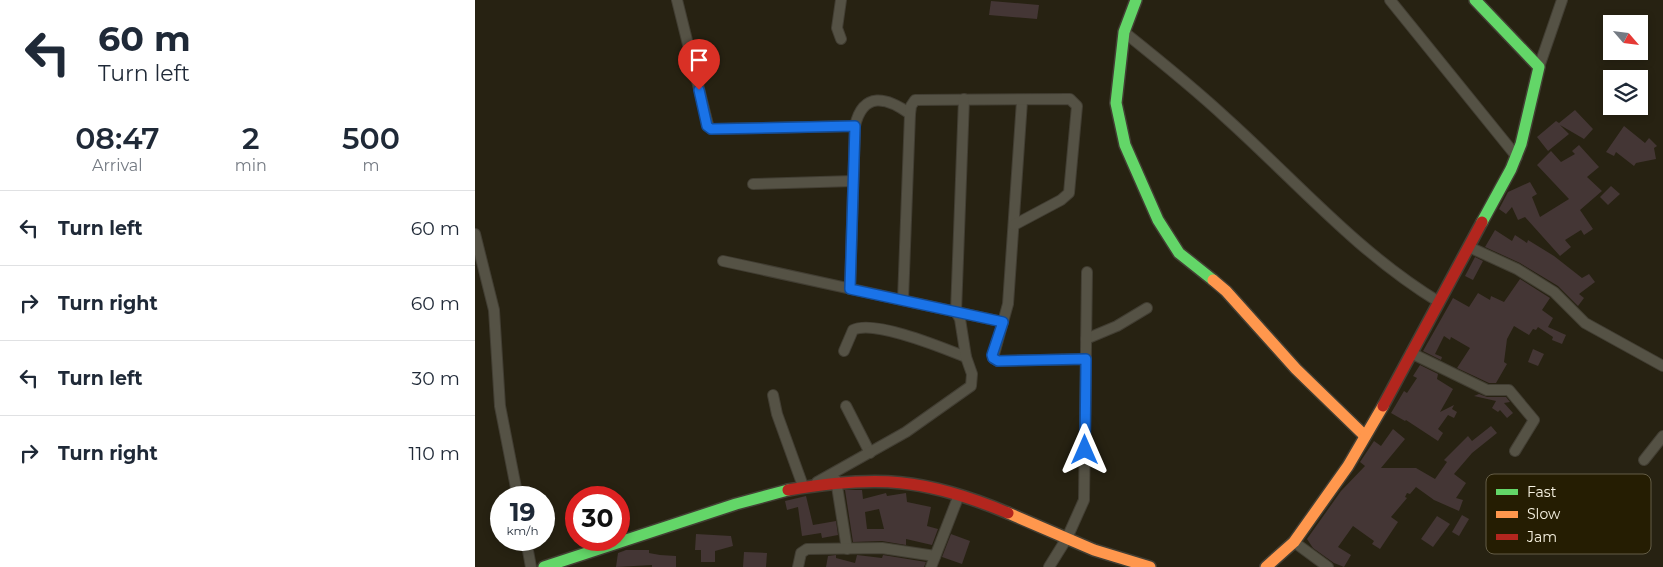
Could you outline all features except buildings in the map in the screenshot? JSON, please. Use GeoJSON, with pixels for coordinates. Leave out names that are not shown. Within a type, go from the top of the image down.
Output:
{"type":"FeatureCollection","features":[{"type":"Feature","properties":{"kind":"street"},"geometry":{"type":"LineString","coordinates":[[677,0],[707,126],[711,129],[855,126]]}},
{"type":"Feature","properties":{"kind":"street"},"geometry":{"type":"LineString","coordinates":[[841,0],[837,28],[841,39]]}},
{"type":"Feature","properties":{"kind":"street"},"geometry":{"type":"LineString","coordinates":[[1136,0],[1124,32],[1116,103],[1125,145],[1141,185],[1167,237],[1179,253],[1232,298],[1296,369],[1365,436]]}},
{"type":"Feature","properties":{"kind":"street"},"geometry":{"type":"LineString","coordinates":[[1390,0],[1517,157]]}},
{"type":"Feature","properties":{"kind":"street"},"geometry":{"type":"LineString","coordinates":[[1475,0],[1539,67]]}},
{"type":"Feature","properties":{"kind":"street"},"geometry":{"type":"LineString","coordinates":[[1266,567],[1294,542],[1348,466],[1517,157],[1539,67],[1562,0]]}},
{"type":"Feature","properties":{"kind":"street"},"geometry":{"type":"LineString","coordinates":[[1124,32],[1226,117],[1364,248],[1413,286],[1439,302]]}},
{"type":"Feature","properties":{"kind":"street"},"geometry":{"type":"LineString","coordinates":[[815,484],[906,432],[971,386],[972,374],[966,357],[960,319],[956,312],[964,99]]}},
{"type":"Feature","properties":{"kind":"street"},"geometry":{"type":"LineString","coordinates":[[903,300],[910,114],[911,106],[915,100],[1022,101],[1070,99],[1077,106],[1069,193],[1061,200],[1013,226]]}},
{"type":"Feature","properties":{"kind":"street"},"geometry":{"type":"LineString","coordinates":[[850,289],[855,126],[857,116],[871,101],[882,100],[910,114]]}},
{"type":"Feature","properties":{"kind":"street"},"geometry":{"type":"LineString","coordinates":[[1022,101],[1008,304],[992,355],[995,360],[1086,359]]}},
{"type":"Feature","properties":{"kind":"street"},"geometry":{"type":"LineString","coordinates":[[753,184],[853,182]]}},
{"type":"Feature","properties":{"kind":"street"},"geometry":{"type":"LineString","coordinates":[[475,234],[494,310],[500,406],[516,486]]}},
{"type":"Feature","properties":{"kind":"street"},"geometry":{"type":"LineString","coordinates":[[1469,247],[1524,274],[1554,292],[1585,324],[1663,366]]}},
{"type":"Feature","properties":{"kind":"street"},"geometry":{"type":"LineString","coordinates":[[723,261],[1003,322]]}},
{"type":"Feature","properties":{"kind":"street"},"geometry":{"type":"LineString","coordinates":[[1049,567],[1067,538],[1084,500],[1087,272]]}},
{"type":"Feature","properties":{"kind":"street"},"geometry":{"type":"LineString","coordinates":[[1086,339],[1117,326],[1147,308]]}},
{"type":"Feature","properties":{"kind":"street"},"geometry":{"type":"LineString","coordinates":[[844,351],[853,330],[864,326],[925,340],[966,357]]}},
{"type":"Feature","properties":{"kind":"street"},"geometry":{"type":"LineString","coordinates":[[1411,353],[1487,390],[1509,390],[1534,420],[1515,451]]}},
{"type":"Feature","properties":{"kind":"street"},"geometry":{"type":"LineString","coordinates":[[773,395],[777,414],[803,486]]}},
{"type":"Feature","properties":{"kind":"street"},"geometry":{"type":"LineString","coordinates":[[847,406],[870,453]]}},
{"type":"Feature","properties":{"kind":"street"},"geometry":{"type":"LineString","coordinates":[[1645,460],[1663,436]]}},
{"type":"Feature","properties":{"kind":"street"},"geometry":{"type":"LineString","coordinates":[[544,567],[589,555],[718,510],[803,486],[836,480],[899,479],[959,495],[1117,560],[1133,565],[1150,567]]}},
{"type":"Feature","properties":{"kind":"street"},"geometry":{"type":"LineString","coordinates":[[836,480],[847,548]]}},
{"type":"Feature","properties":{"kind":"street"},"geometry":{"type":"LineString","coordinates":[[931,567],[959,495]]}},
{"type":"Feature","properties":{"kind":"street"},"geometry":{"type":"LineString","coordinates":[[1294,542],[1328,567]]}},
{"type":"Feature","properties":{"kind":"street"},"geometry":{"type":"LineString","coordinates":[[798,567],[801,553],[807,549],[882,548],[935,556]]}},
{"type":"Feature","properties":{"kind":"street"},"geometry":{"type":"LineString","coordinates":[[528,551],[531,567]]}},
{"type":"Feature","properties":{"kind":"traffic: fast"},"geometry":{"type":"LineString","coordinates":[[1136,0],[1124,32],[1116,103],[1125,145],[1158,220],[1179,253],[1213,280]]}},
{"type":"Feature","properties":{"kind":"traffic: fast"},"geometry":{"type":"LineString","coordinates":[[1475,0],[1539,67],[1521,144],[1511,169],[1482,222]]}},
{"type":"Feature","properties":{"kind":"traffic: fast"},"geometry":{"type":"LineString","coordinates":[[544,567],[736,504],[788,490]]}},
{"type":"Feature","properties":{"kind":"traffic: slow"},"geometry":{"type":"LineString","coordinates":[[1213,280],[1226,291],[1296,369],[1365,436]]}},
{"type":"Feature","properties":{"kind":"traffic: slow"},"geometry":{"type":"LineString","coordinates":[[1266,567],[1294,542],[1348,466],[1383,406]]}},
{"type":"Feature","properties":{"kind":"traffic: slow"},"geometry":{"type":"LineString","coordinates":[[1008,513],[1094,550],[1150,567]]}},
{"type":"Feature","properties":{"kind":"traffic: jam"},"geometry":{"type":"LineString","coordinates":[[1383,406],[1482,222]]}},
{"type":"Feature","properties":{"kind":"traffic: jam"},"geometry":{"type":"LineString","coordinates":[[788,490],[848,482],[875,481],[900,483],[925,486],[951,493],[1008,513]]}},
{"type":"Feature","properties":{"kind":"route"},"geometry":{"type":"LineString","coordinates":[[699,90],[707,126],[711,129],[855,126],[850,289],[1003,322],[992,355],[998,361],[1086,359],[1085,450]]}}]}
